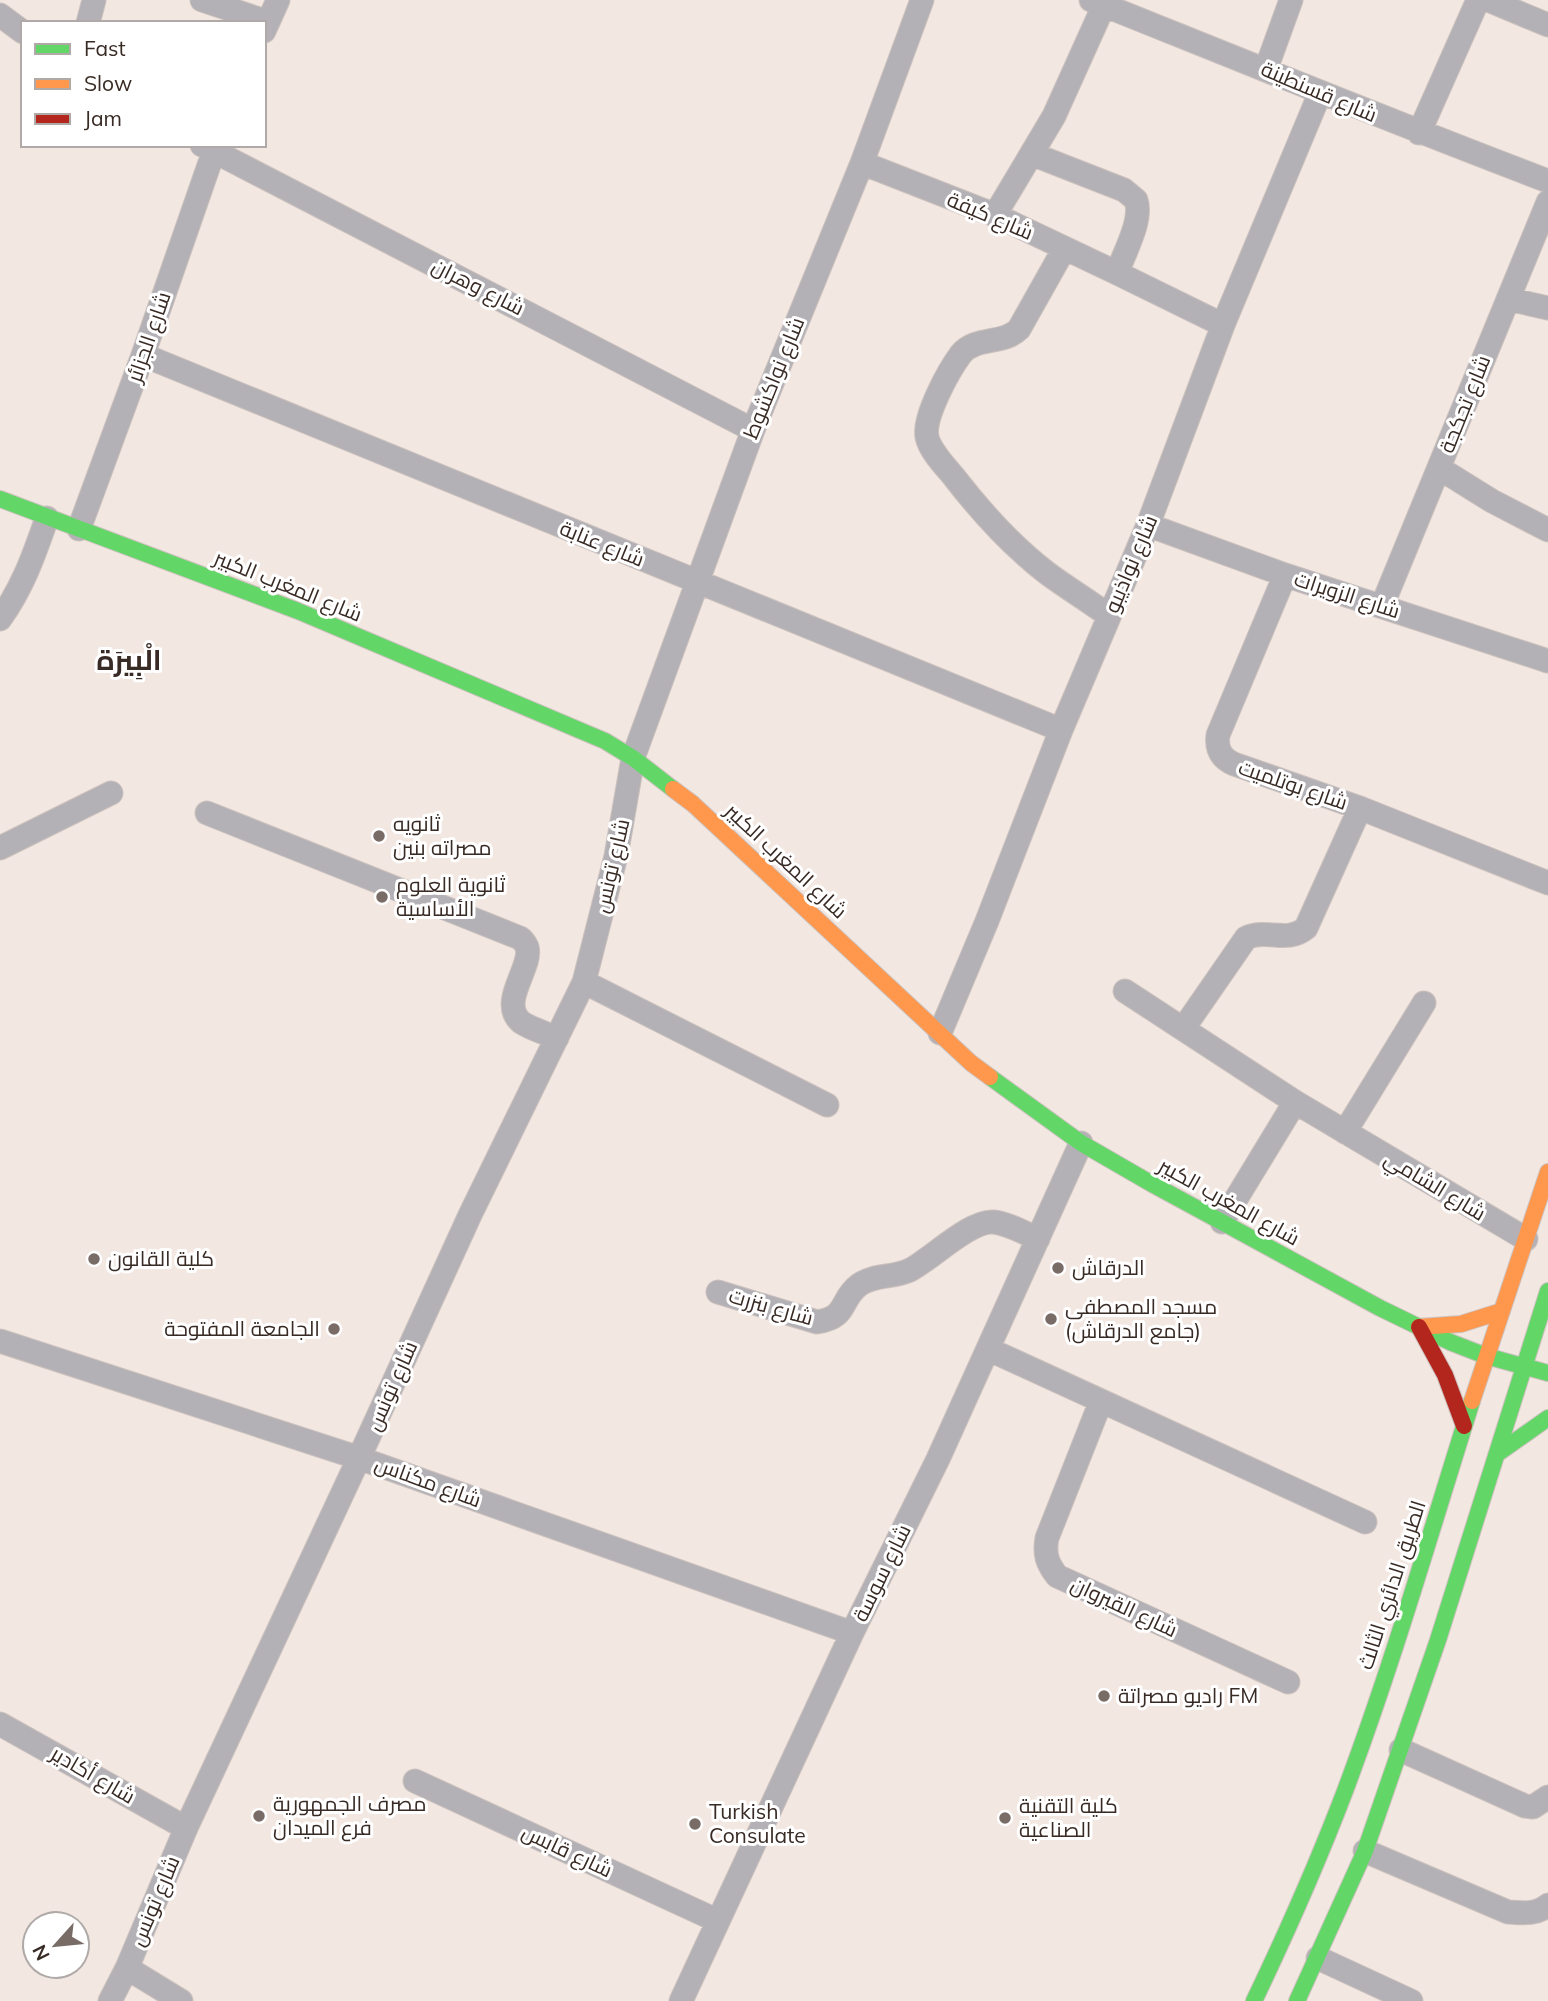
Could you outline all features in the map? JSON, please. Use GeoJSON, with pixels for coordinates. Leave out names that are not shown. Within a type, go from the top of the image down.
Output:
{"type":"FeatureCollection","features":[{"type":"Feature","properties":{"kind":"main road","name":"شارع المغرب الكبير"},"geometry":{"type":"LineString","coordinates":[[0,499],[298,611],[605,741],[634,758],[693,804],[971,1063],[1081,1143],[1335,1284],[1419,1327],[1486,1356],[1548,1373]]}},
{"type":"Feature","properties":{"kind":"main road","name":"الطريق الدائري الثالث"},"geometry":{"type":"LineString","coordinates":[[1254,2001],[1309,1884],[1365,1736],[1486,1356],[1548,1172]]}},
{"type":"Feature","properties":{"kind":"main road"},"geometry":{"type":"LineString","coordinates":[[1297,2001],[1366,1851],[1438,1640],[1525,1367],[1545,1320],[1548,1291]]}},
{"type":"Feature","properties":{"kind":"main road"},"geometry":{"type":"LineString","coordinates":[[1419,1327],[1445,1328],[1461,1325],[1502,1311]]}},
{"type":"Feature","properties":{"kind":"main road"},"geometry":{"type":"LineString","coordinates":[[1419,1327],[1445,1372],[1464,1426]]}},
{"type":"Feature","properties":{"kind":"main road"},"geometry":{"type":"LineString","coordinates":[[1497,1454],[1548,1418]]}},
{"type":"Feature","properties":{"kind":"street"},"geometry":{"type":"LineString","coordinates":[[89,21],[94,0]]}},
{"type":"Feature","properties":{"kind":"street"},"geometry":{"type":"LineString","coordinates":[[202,0],[252,21]]}},
{"type":"Feature","properties":{"kind":"street"},"geometry":{"type":"LineString","coordinates":[[266,27],[278,0]]}},
{"type":"Feature","properties":{"kind":"street","name":"شارع نواكشوط"},"geometry":{"type":"LineString","coordinates":[[634,758],[753,430],[862,163],[922,0]]}},
{"type":"Feature","properties":{"kind":"street"},"geometry":{"type":"LineString","coordinates":[[1266,69],[1291,0]]}},
{"type":"Feature","properties":{"kind":"street"},"geometry":{"type":"LineString","coordinates":[[1419,132],[1478,0]]}},
{"type":"Feature","properties":{"kind":"street"},"geometry":{"type":"LineString","coordinates":[[1488,0],[1548,25]]}},
{"type":"Feature","properties":{"kind":"street"},"geometry":{"type":"LineString","coordinates":[[995,215],[1067,90],[1098,3]]}},
{"type":"Feature","properties":{"kind":"street","name":"شارع قسنطينة"},"geometry":{"type":"LineString","coordinates":[[1098,3],[1548,181]]}},
{"type":"Feature","properties":{"kind":"street"},"geometry":{"type":"LineString","coordinates":[[0,15],[21,31]]}},
{"type":"Feature","properties":{"kind":"street","name":"شارع نواذيبو"},"geometry":{"type":"LineString","coordinates":[[940,1033],[987,921],[1061,730],[1148,525],[1223,325],[1321,93]]}},
{"type":"Feature","properties":{"kind":"street","name":"شارع الجزائر"},"geometry":{"type":"LineString","coordinates":[[79,528],[143,355],[210,147]]}},
{"type":"Feature","properties":{"kind":"street","name":"شارع وهران"},"geometry":{"type":"LineString","coordinates":[[210,147],[753,430]]}},
{"type":"Feature","properties":{"kind":"street"},"geometry":{"type":"LineString","coordinates":[[1032,154],[1124,190],[1136,200],[1138,213],[1117,272]]}},
{"type":"Feature","properties":{"kind":"street","name":"شارع كيفة"},"geometry":{"type":"LineString","coordinates":[[862,163],[995,215],[1223,325]]}},
{"type":"Feature","properties":{"kind":"street","name":"شارع تجكجة"},"geometry":{"type":"LineString","coordinates":[[1382,606],[1548,202]]}},
{"type":"Feature","properties":{"kind":"street"},"geometry":{"type":"LineString","coordinates":[[1065,249],[1019,330],[1009,337],[975,344],[961,355],[930,412],[926,424],[927,435],[939,457],[992,522],[1047,573],[1110,616]]}},
{"type":"Feature","properties":{"kind":"street"},"geometry":{"type":"LineString","coordinates":[[1508,299],[1548,308]]}},
{"type":"Feature","properties":{"kind":"street","name":"شارع عنابة"},"geometry":{"type":"LineString","coordinates":[[143,355],[1061,730]]}},
{"type":"Feature","properties":{"kind":"street"},"geometry":{"type":"LineString","coordinates":[[1439,468],[1492,501],[1548,530]]}},
{"type":"Feature","properties":{"kind":"street"},"geometry":{"type":"LineString","coordinates":[[0,620],[16,598],[47,518]]}},
{"type":"Feature","properties":{"kind":"street","name":"شارع الزويرات"},"geometry":{"type":"LineString","coordinates":[[1148,525],[1285,575],[1548,661]]}},
{"type":"Feature","properties":{"kind":"street","name":"شارع بوتلميت"},"geometry":{"type":"LineString","coordinates":[[1285,575],[1217,741],[1219,751],[1227,761],[1360,808],[1548,883]]}},
{"type":"Feature","properties":{"kind":"street","name":"شارع تونس"},"geometry":{"type":"LineString","coordinates":[[110,2001],[127,1968],[186,1828],[470,1215],[584,982],[616,856],[634,758]]}},
{"type":"Feature","properties":{"kind":"street"},"geometry":{"type":"LineString","coordinates":[[0,848],[111,793]]}},
{"type":"Feature","properties":{"kind":"street"},"geometry":{"type":"LineString","coordinates":[[1183,1029],[1246,938],[1260,933],[1291,936],[1306,928],[1360,808]]}},
{"type":"Feature","properties":{"kind":"street"},"geometry":{"type":"LineString","coordinates":[[207,813],[520,938],[526,945],[527,953],[513,1002],[516,1013],[521,1022],[557,1038]]}},
{"type":"Feature","properties":{"kind":"street"},"geometry":{"type":"LineString","coordinates":[[584,982],[827,1105]]}},
{"type":"Feature","properties":{"kind":"street","name":"شارع الشامي"},"geometry":{"type":"LineString","coordinates":[[1125,991],[1296,1102],[1526,1239]]}},
{"type":"Feature","properties":{"kind":"street"},"geometry":{"type":"LineString","coordinates":[[1345,1132],[1424,1003]]}},
{"type":"Feature","properties":{"kind":"street"},"geometry":{"type":"LineString","coordinates":[[1222,1222],[1296,1102]]}},
{"type":"Feature","properties":{"kind":"street","name":"شارع سوسة"},"geometry":{"type":"LineString","coordinates":[[681,2001],[852,1633],[938,1459],[1081,1143]]}},
{"type":"Feature","properties":{"kind":"street","name":"شارع بنزرت"},"geometry":{"type":"LineString","coordinates":[[718,1292],[817,1322],[831,1320],[842,1310],[854,1289],[866,1280],[897,1276],[911,1269],[978,1224],[996,1222],[1038,1239]]}},
{"type":"Feature","properties":{"kind":"street","name":"شارع مكناس"},"geometry":{"type":"LineString","coordinates":[[0,1341],[359,1458],[852,1633]]}},
{"type":"Feature","properties":{"kind":"street"},"geometry":{"type":"LineString","coordinates":[[988,1349],[1365,1522]]}},
{"type":"Feature","properties":{"kind":"street","name":"شارع القيروان"},"geometry":{"type":"LineString","coordinates":[[1101,1401],[1047,1538],[1047,1564],[1057,1576],[1287,1682]]}},
{"type":"Feature","properties":{"kind":"street","name":"شارع أكادير"},"geometry":{"type":"LineString","coordinates":[[0,1724],[186,1828]]}},
{"type":"Feature","properties":{"kind":"street"},"geometry":{"type":"LineString","coordinates":[[1401,1750],[1525,1806],[1533,1807],[1548,1797]]}},
{"type":"Feature","properties":{"kind":"street","name":"شارع قابس"},"geometry":{"type":"LineString","coordinates":[[415,1781],[718,1921]]}},
{"type":"Feature","properties":{"kind":"street"},"geometry":{"type":"LineString","coordinates":[[1366,1851],[1508,1912],[1529,1913],[1542,1910],[1548,1905]]}},
{"type":"Feature","properties":{"kind":"street"},"geometry":{"type":"LineString","coordinates":[[1318,1958],[1411,2001]]}},
{"type":"Feature","properties":{"kind":"street"},"geometry":{"type":"LineString","coordinates":[[127,1968],[181,2001]]}},
{"type":"Feature","properties":{"kind":"traffic: fast"},"geometry":{"type":"LineString","coordinates":[[0,499],[298,611],[605,741],[633,758],[673,789]]}},
{"type":"Feature","properties":{"kind":"traffic: fast"},"geometry":{"type":"LineString","coordinates":[[990,1077],[1081,1143],[1380,1308],[1486,1356],[1548,1373]]}},
{"type":"Feature","properties":{"kind":"traffic: fast"},"geometry":{"type":"LineString","coordinates":[[1297,2001],[1365,1851],[1438,1640],[1548,1291]]}},
{"type":"Feature","properties":{"kind":"traffic: fast"},"geometry":{"type":"LineString","coordinates":[[1254,2001],[1335,1818],[1363,1743],[1472,1401]]}},
{"type":"Feature","properties":{"kind":"traffic: fast"},"geometry":{"type":"LineString","coordinates":[[1497,1454],[1548,1418]]}},
{"type":"Feature","properties":{"kind":"traffic: slow"},"geometry":{"type":"LineString","coordinates":[[673,789],[693,804],[971,1063],[990,1077]]}},
{"type":"Feature","properties":{"kind":"traffic: slow"},"geometry":{"type":"LineString","coordinates":[[1472,1401],[1548,1172]]}},
{"type":"Feature","properties":{"kind":"traffic: slow"},"geometry":{"type":"LineString","coordinates":[[1419,1327],[1461,1324],[1502,1311]]}},
{"type":"Feature","properties":{"kind":"traffic: jam"},"geometry":{"type":"LineString","coordinates":[[1419,1327],[1445,1375],[1464,1426]]}},
{"type":"Feature","properties":{"kind":"place","name":"ثانويه مصراته بنين"},"geometry":{"type":"Point","coordinates":[379,836]}},
{"type":"Feature","properties":{"kind":"place","name":"ثانوية العلوم الأساسية"},"geometry":{"type":"Point","coordinates":[382,897]}},
{"type":"Feature","properties":{"kind":"place","name":"كلية القانون"},"geometry":{"type":"Point","coordinates":[94,1259]}},
{"type":"Feature","properties":{"kind":"place","name":"الدرقاش"},"geometry":{"type":"Point","coordinates":[1058,1268]}},
{"type":"Feature","properties":{"kind":"place","name":"مسجد المصطفى (جامع الدرقاش)"},"geometry":{"type":"Point","coordinates":[1051,1319]}},
{"type":"Feature","properties":{"kind":"place","name":"الجامعة المفتوحة"},"geometry":{"type":"Point","coordinates":[334,1329]}},
{"type":"Feature","properties":{"kind":"place","name":"راديو مصراتة FM"},"geometry":{"type":"Point","coordinates":[1104,1696]}},
{"type":"Feature","properties":{"kind":"place","name":"مصرف الجمهورية فرع الميدان"},"geometry":{"type":"Point","coordinates":[259,1816]}},
{"type":"Feature","properties":{"kind":"place","name":"كلية التقنية الصناعية"},"geometry":{"type":"Point","coordinates":[1005,1818]}},
{"type":"Feature","properties":{"kind":"place","name":"Turkish Consulate"},"geometry":{"type":"Point","coordinates":[695,1824]}},
{"type":"Feature","properties":{"kind":"district","name":"الْبِيرَة"},"geometry":{"type":"Point","coordinates":[129,660]}}]}
